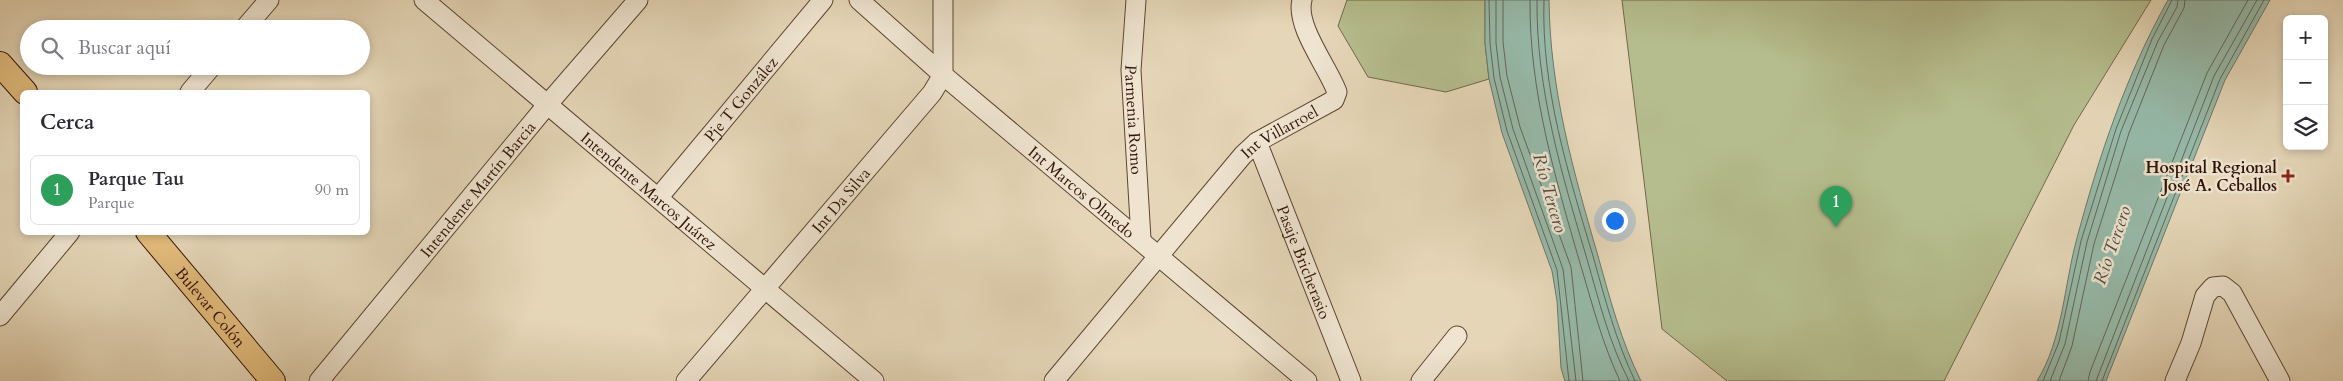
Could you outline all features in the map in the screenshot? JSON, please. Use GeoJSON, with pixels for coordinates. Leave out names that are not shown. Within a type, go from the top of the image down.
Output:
{"type":"FeatureCollection","features":[{"type":"Feature","properties":{"kind":"main road"},"geometry":{"type":"LineString","coordinates":[[0,64],[23,90]]}},
{"type":"Feature","properties":{"kind":"main road","name":"Bulevar Colón"},"geometry":{"type":"LineString","coordinates":[[151,235],[273,381]]}},
{"type":"Feature","properties":{"kind":"street"},"geometry":{"type":"LineString","coordinates":[[252,20],[269,0]]}},
{"type":"Feature","properties":{"kind":"street","name":"Intendente Marcos Juárez"},"geometry":{"type":"LineString","coordinates":[[424,0],[874,381]]}},
{"type":"Feature","properties":{"kind":"street","name":"Intendente Martín Barcia"},"geometry":{"type":"LineString","coordinates":[[319,381],[547,105],[637,0]]}},
{"type":"Feature","properties":{"kind":"street","name":"Pje T González"},"geometry":{"type":"LineString","coordinates":[[658,198],[823,0]]}},
{"type":"Feature","properties":{"kind":"street","name":"Int Marcos Olmedo"},"geometry":{"type":"LineString","coordinates":[[859,0],[943,75],[1141,239],[1307,381]]}},
{"type":"Feature","properties":{"kind":"street"},"geometry":{"type":"LineString","coordinates":[[943,0],[943,75]]}},
{"type":"Feature","properties":{"kind":"street","name":"Parmenia Romo"},"geometry":{"type":"LineString","coordinates":[[1136,0],[1131,70],[1141,239]]}},
{"type":"Feature","properties":{"kind":"street","name":"Int Villarroel"},"geometry":{"type":"LineString","coordinates":[[1054,381],[1243,155],[1256,142],[1334,100],[1337,92],[1302,20],[1302,0]]}},
{"type":"Feature","properties":{"kind":"street"},"geometry":{"type":"LineString","coordinates":[[192,90],[204,75]]}},
{"type":"Feature","properties":{"kind":"street","name":"Int Da Silva"},"geometry":{"type":"LineString","coordinates":[[686,381],[932,93],[943,75]]}},
{"type":"Feature","properties":{"kind":"street","name":"Pasaje Bricherasio"},"geometry":{"type":"LineString","coordinates":[[1256,142],[1351,381]]}},
{"type":"Feature","properties":{"kind":"street"},"geometry":{"type":"LineString","coordinates":[[0,316],[68,235]]}},
{"type":"Feature","properties":{"kind":"street"},"geometry":{"type":"LineString","coordinates":[[2175,381],[2191,344],[2205,296],[2213,287],[2223,286],[2232,293],[2280,381]]}},
{"type":"Feature","properties":{"kind":"street"},"geometry":{"type":"LineString","coordinates":[[1420,381],[1457,336]]}},
{"type":"Feature","properties":{"kind":"shaded area"},"geometry":{"type":"Polygon","coordinates":[[[1347,0],[1485,0],[1485,43],[1489,79],[1446,92],[1368,77],[1338,26],[1347,0]]]}},
{"type":"Feature","properties":{"kind":"shaded area"},"geometry":{"type":"Polygon","coordinates":[[[1622,0],[2151,0],[2074,125],[1944,381],[1727,381],[1662,329],[1622,0]]]}},
{"type":"Feature","properties":{"kind":"water","name":"Río Tercero"},"geometry":{"type":"Polygon","coordinates":[[[1485,0],[1549,0],[1550,33],[1564,130],[1616,320],[1641,381],[1565,381],[1561,368],[1557,301],[1552,271],[1502,133],[1489,79],[1485,43],[1485,0]]]}},
{"type":"Feature","properties":{"kind":"water","name":"Río Tercero"},"geometry":{"type":"Polygon","coordinates":[[[2168,0],[2270,0],[2225,80],[2106,381],[2037,381],[2046,365],[2058,330],[2077,238],[2104,146],[2139,57],[2168,0]]]}},
{"type":"Feature","properties":{"kind":"place","name":"Hospital Regional José A. Ceballos"},"geometry":{"type":"Point","coordinates":[2288,176]}},
{"type":"Feature","properties":{"kind":"place","name":"Parque Tau"},"geometry":{"type":"Point","coordinates":[1836,227]}}]}
